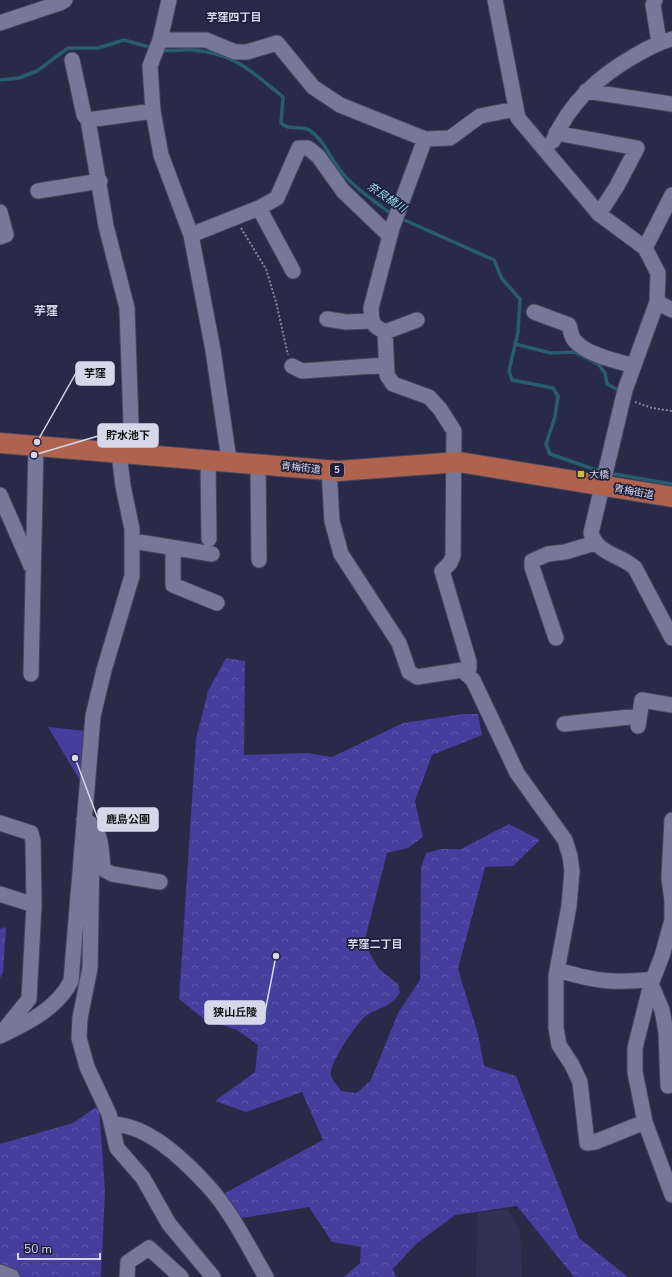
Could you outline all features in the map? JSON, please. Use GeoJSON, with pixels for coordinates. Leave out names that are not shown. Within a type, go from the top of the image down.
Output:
{"type":"FeatureCollection","features":[{"type":"Feature","properties":{"kind":"main road","name":"青梅街道"},"geometry":{"type":"LineString","coordinates":[[0,443],[229,460],[329,470],[361,470],[454,461],[604,476],[672,497]]}},
{"type":"Feature","properties":{"kind":"street"},"geometry":{"type":"LineString","coordinates":[[0,23],[65,0]]}},
{"type":"Feature","properties":{"kind":"street"},"geometry":{"type":"LineString","coordinates":[[169,0],[158,46],[150,66],[153,111],[161,155],[191,235],[213,350],[229,460]]}},
{"type":"Feature","properties":{"kind":"street"},"geometry":{"type":"LineString","coordinates":[[495,0],[518,118],[550,158],[599,214],[645,248],[658,273],[657,302],[625,394],[592,527],[595,542],[604,551],[628,562],[635,568],[672,638]]}},
{"type":"Feature","properties":{"kind":"street"},"geometry":{"type":"LineString","coordinates":[[550,158],[551,144],[556,133],[570,110],[586,91],[602,77],[625,61],[665,41],[653,6],[655,0]]}},
{"type":"Feature","properties":{"kind":"street"},"geometry":{"type":"LineString","coordinates":[[158,46],[206,40],[235,52],[247,52],[277,43],[313,87],[329,98],[340,105],[425,139],[450,138],[480,116],[516,109]]}},
{"type":"Feature","properties":{"kind":"street"},"geometry":{"type":"LineString","coordinates":[[0,1035],[17,1028],[54,1004],[62,997],[71,982],[93,716],[104,670],[130,584],[133,541],[126,453],[127,308],[106,226],[100,181],[88,120],[84,116],[72,60]]}},
{"type":"Feature","properties":{"kind":"street"},"geometry":{"type":"LineString","coordinates":[[586,91],[672,104]]}},
{"type":"Feature","properties":{"kind":"street"},"geometry":{"type":"LineString","coordinates":[[88,120],[153,111]]}},
{"type":"Feature","properties":{"kind":"street"},"geometry":{"type":"LineString","coordinates":[[556,133],[636,148],[618,186],[599,214]]}},
{"type":"Feature","properties":{"kind":"street"},"geometry":{"type":"LineString","coordinates":[[418,320],[385,332],[375,327],[372,321],[371,308],[394,223],[425,139]]}},
{"type":"Feature","properties":{"kind":"street"},"geometry":{"type":"LineString","coordinates":[[191,235],[259,208],[277,198],[298,148],[308,148],[318,156],[343,191],[394,223]]}},
{"type":"Feature","properties":{"kind":"street"},"geometry":{"type":"LineString","coordinates":[[38,191],[100,181]]}},
{"type":"Feature","properties":{"kind":"street"},"geometry":{"type":"LineString","coordinates":[[645,248],[671,201]]}},
{"type":"Feature","properties":{"kind":"street"},"geometry":{"type":"LineString","coordinates":[[259,208],[293,271]]}},
{"type":"Feature","properties":{"kind":"street"},"geometry":{"type":"LineString","coordinates":[[0,212],[3,236]]}},
{"type":"Feature","properties":{"kind":"street"},"geometry":{"type":"LineString","coordinates":[[657,302],[672,310]]}},
{"type":"Feature","properties":{"kind":"street"},"geometry":{"type":"LineString","coordinates":[[534,312],[569,325],[572,338],[582,347],[604,358],[634,366]]}},
{"type":"Feature","properties":{"kind":"street"},"geometry":{"type":"LineString","coordinates":[[327,319],[346,322],[372,321]]}},
{"type":"Feature","properties":{"kind":"street"},"geometry":{"type":"LineString","coordinates":[[385,332],[387,374],[393,384],[429,397],[447,418],[455,436],[454,556],[450,563],[442,571],[469,662],[469,669],[466,674]]}},
{"type":"Feature","properties":{"kind":"street"},"geometry":{"type":"LineString","coordinates":[[292,366],[302,371],[386,365]]}},
{"type":"Feature","properties":{"kind":"street"},"geometry":{"type":"LineString","coordinates":[[31,674],[36,446]]}},
{"type":"Feature","properties":{"kind":"street"},"geometry":{"type":"LineString","coordinates":[[133,541],[173,548],[211,546],[208,459]]}},
{"type":"Feature","properties":{"kind":"street"},"geometry":{"type":"LineString","coordinates":[[258,463],[259,560]]}},
{"type":"Feature","properties":{"kind":"street"},"geometry":{"type":"LineString","coordinates":[[329,470],[332,520],[337,545],[371,602],[397,638],[409,672],[417,677],[462,670],[473,680],[517,773],[564,840],[570,856],[572,872],[569,906],[558,970],[555,1005],[556,1028],[560,1045],[580,1082],[587,1143],[595,1142],[644,1122]]}},
{"type":"Feature","properties":{"kind":"street"},"geometry":{"type":"LineString","coordinates":[[0,495],[33,570]]}},
{"type":"Feature","properties":{"kind":"street"},"geometry":{"type":"LineString","coordinates":[[556,638],[532,567],[532,561],[548,554],[565,552],[588,546],[595,542]]}},
{"type":"Feature","properties":{"kind":"street"},"geometry":{"type":"LineString","coordinates":[[173,548],[173,585],[218,603]]}},
{"type":"Feature","properties":{"kind":"street"},"geometry":{"type":"LineString","coordinates":[[564,724],[639,722],[642,700],[672,705]]}},
{"type":"Feature","properties":{"kind":"street"},"geometry":{"type":"LineString","coordinates":[[672,820],[672,920],[662,956],[652,982],[634,1048],[635,1072],[644,1122],[672,1194]]}},
{"type":"Feature","properties":{"kind":"street"},"geometry":{"type":"LineString","coordinates":[[0,824],[31,832],[33,841],[34,905],[29,999],[0,1035]]}},
{"type":"Feature","properties":{"kind":"street"},"geometry":{"type":"LineString","coordinates":[[84,826],[93,824],[98,832],[103,869],[112,874],[160,882]]}},
{"type":"Feature","properties":{"kind":"street"},"geometry":{"type":"LineString","coordinates":[[84,826],[92,854],[90,968],[80,1018],[79,1038],[87,1067],[109,1114],[117,1148],[143,1178],[169,1224],[213,1277]]}},
{"type":"Feature","properties":{"kind":"street"},"geometry":{"type":"LineString","coordinates":[[0,894],[34,905]]}},
{"type":"Feature","properties":{"kind":"street"},"geometry":{"type":"LineString","coordinates":[[558,970],[581,977],[609,982],[652,982]]}},
{"type":"Feature","properties":{"kind":"street"},"geometry":{"type":"LineString","coordinates":[[652,982],[662,1010],[666,1032],[668,1086]]}},
{"type":"Feature","properties":{"kind":"street"},"geometry":{"type":"LineString","coordinates":[[112,1124],[130,1126],[158,1141],[208,1185],[237,1228],[266,1277]]}},
{"type":"Feature","properties":{"kind":"street"},"geometry":{"type":"LineString","coordinates":[[129,1276],[128,1262],[149,1248],[181,1277]]}},
{"type":"Feature","properties":{"kind":"street"},"geometry":{"type":"LineString","coordinates":[[0,1272],[12,1277]]}},
{"type":"Feature","properties":{"kind":"path"},"geometry":{"type":"LineString","coordinates":[[235,218],[266,269],[276,302],[287,352],[292,366]]}},
{"type":"Feature","properties":{"kind":"path"},"geometry":{"type":"LineString","coordinates":[[625,394],[637,404],[672,411]]}},
{"type":"Feature","properties":{"kind":"shaded area"},"geometry":{"type":"Polygon","coordinates":[[[508,1209],[520,1231],[522,1277],[476,1277],[477,1213],[508,1209]]]}},
{"type":"Feature","properties":{"kind":"green space"},"geometry":{"type":"Polygon","coordinates":[[[226,658],[245,661],[244,755],[307,753],[332,757],[403,723],[463,714],[478,714],[482,735],[432,755],[415,801],[423,837],[408,848],[387,853],[364,943],[379,969],[398,984],[400,993],[389,1004],[367,1015],[357,1026],[344,1044],[334,1062],[331,1075],[341,1091],[357,1093],[371,1080],[398,1013],[420,980],[421,867],[426,853],[441,849],[461,849],[509,824],[540,840],[513,866],[485,867],[458,969],[478,1034],[484,1066],[516,1076],[579,1238],[628,1277],[574,1277],[517,1206],[455,1215],[416,1244],[393,1269],[396,1277],[344,1277],[360,1263],[361,1247],[332,1242],[309,1207],[242,1218],[223,1194],[323,1140],[302,1092],[246,1112],[215,1101],[255,1072],[258,1045],[237,1030],[204,1019],[179,999],[196,739],[208,691],[226,658]]]}},
{"type":"Feature","properties":{"kind":"green space"},"geometry":{"type":"Polygon","coordinates":[[[48,727],[86,731],[82,784],[48,727]]]}},
{"type":"Feature","properties":{"kind":"green space"},"geometry":{"type":"Polygon","coordinates":[[[6,927],[3,973],[0,978],[0,929],[6,927]]]}},
{"type":"Feature","properties":{"kind":"green space"},"geometry":{"type":"Polygon","coordinates":[[[99,1105],[105,1191],[101,1277],[0,1277],[0,1144],[73,1123],[99,1105]]]}},
{"type":"Feature","properties":{"kind":"waterway","name":"奈良橋川"},"geometry":{"type":"LineString","coordinates":[[0,80],[19,78],[37,71],[68,48],[98,48],[124,40],[153,48]]}},
{"type":"Feature","properties":{"kind":"waterway","name":"奈良橋川"},"geometry":{"type":"LineString","coordinates":[[159,50],[194,50],[209,52],[232,60],[252,72],[283,97],[281,123],[287,127],[306,129],[314,134],[345,176],[364,194],[393,215]]}},
{"type":"Feature","properties":{"kind":"waterway","name":"奈良橋川"},"geometry":{"type":"LineString","coordinates":[[400,218],[494,260],[502,279],[520,299],[518,332],[509,371],[512,380],[553,388],[558,396],[555,417],[546,444],[550,454],[602,472]]}},
{"type":"Feature","properties":{"kind":"waterway"},"geometry":{"type":"LineString","coordinates":[[515,344],[551,353],[574,352],[598,364],[605,373],[607,384],[620,391]]}},
{"type":"Feature","properties":{"kind":"waterway","name":"奈良橋川"},"geometry":{"type":"LineString","coordinates":[[608,473],[672,484]]}},
{"type":"Feature","properties":{"kind":"place","name":"芋窪"},"geometry":{"type":"Point","coordinates":[37,442]}},
{"type":"Feature","properties":{"kind":"place","name":"貯水池下"},"geometry":{"type":"Point","coordinates":[34,455]}},
{"type":"Feature","properties":{"kind":"place","name":"大橋"},"geometry":{"type":"Point","coordinates":[581,474]}},
{"type":"Feature","properties":{"kind":"place","name":"鹿島公園"},"geometry":{"type":"Point","coordinates":[75,758]}},
{"type":"Feature","properties":{"kind":"place","name":"狭山丘陵"},"geometry":{"type":"Point","coordinates":[276,956]}},
{"type":"Feature","properties":{"kind":"district","name":"芋窪四丁目"},"geometry":{"type":"Point","coordinates":[234,17]}},
{"type":"Feature","properties":{"kind":"district","name":"芋窪"},"geometry":{"type":"Point","coordinates":[46,311]}},
{"type":"Feature","properties":{"kind":"district","name":"芋窪二丁目"},"geometry":{"type":"Point","coordinates":[375,944]}}]}
